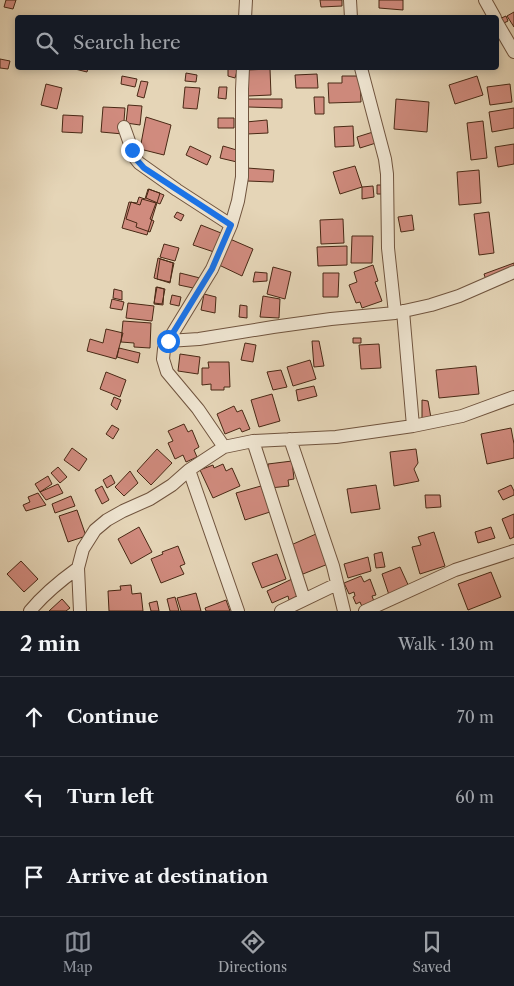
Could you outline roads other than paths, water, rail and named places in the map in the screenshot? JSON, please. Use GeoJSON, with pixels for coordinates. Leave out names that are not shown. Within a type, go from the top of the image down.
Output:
{"type":"FeatureCollection","features":[{"type":"Feature","properties":{"kind":"street"},"geometry":{"type":"LineString","coordinates":[[245,15],[246,0]]}},
{"type":"Feature","properties":{"kind":"street"},"geometry":{"type":"LineString","coordinates":[[350,0],[351,15]]}},
{"type":"Feature","properties":{"kind":"street"},"geometry":{"type":"LineString","coordinates":[[485,0],[494,15]]}},
{"type":"Feature","properties":{"kind":"street"},"geometry":{"type":"LineString","coordinates":[[499,24],[514,52]]}},
{"type":"Feature","properties":{"kind":"street"},"geometry":{"type":"LineString","coordinates":[[224,447],[198,409],[167,372],[163,359],[164,349],[168,341],[212,269],[231,225],[238,201],[242,177],[243,70]]}},
{"type":"Feature","properties":{"kind":"street"},"geometry":{"type":"LineString","coordinates":[[362,70],[385,159],[388,248],[399,312],[413,426]]}},
{"type":"Feature","properties":{"kind":"street"},"geometry":{"type":"LineString","coordinates":[[124,127],[135,158],[139,163],[231,225]]}},
{"type":"Feature","properties":{"kind":"street"},"geometry":{"type":"LineString","coordinates":[[168,341],[198,339],[331,319],[399,312],[459,296],[514,272]]}},
{"type":"Feature","properties":{"kind":"street"},"geometry":{"type":"LineString","coordinates":[[80,611],[78,568],[83,549],[95,530],[122,511],[150,499],[172,485],[189,470],[224,447],[253,441],[336,437],[413,426],[462,416],[514,397]]}},
{"type":"Feature","properties":{"kind":"street"},"geometry":{"type":"LineString","coordinates":[[290,439],[333,566],[344,611]]}},
{"type":"Feature","properties":{"kind":"street"},"geometry":{"type":"LineString","coordinates":[[253,441],[304,599]]}},
{"type":"Feature","properties":{"kind":"street"},"geometry":{"type":"LineString","coordinates":[[189,470],[238,611]]}},
{"type":"Feature","properties":{"kind":"street"},"geometry":{"type":"LineString","coordinates":[[365,611],[456,570],[514,552]]}},
{"type":"Feature","properties":{"kind":"street"},"geometry":{"type":"LineString","coordinates":[[30,611],[57,583],[78,568]]}},
{"type":"Feature","properties":{"kind":"street"},"geometry":{"type":"LineString","coordinates":[[281,611],[337,584]]}}]}
